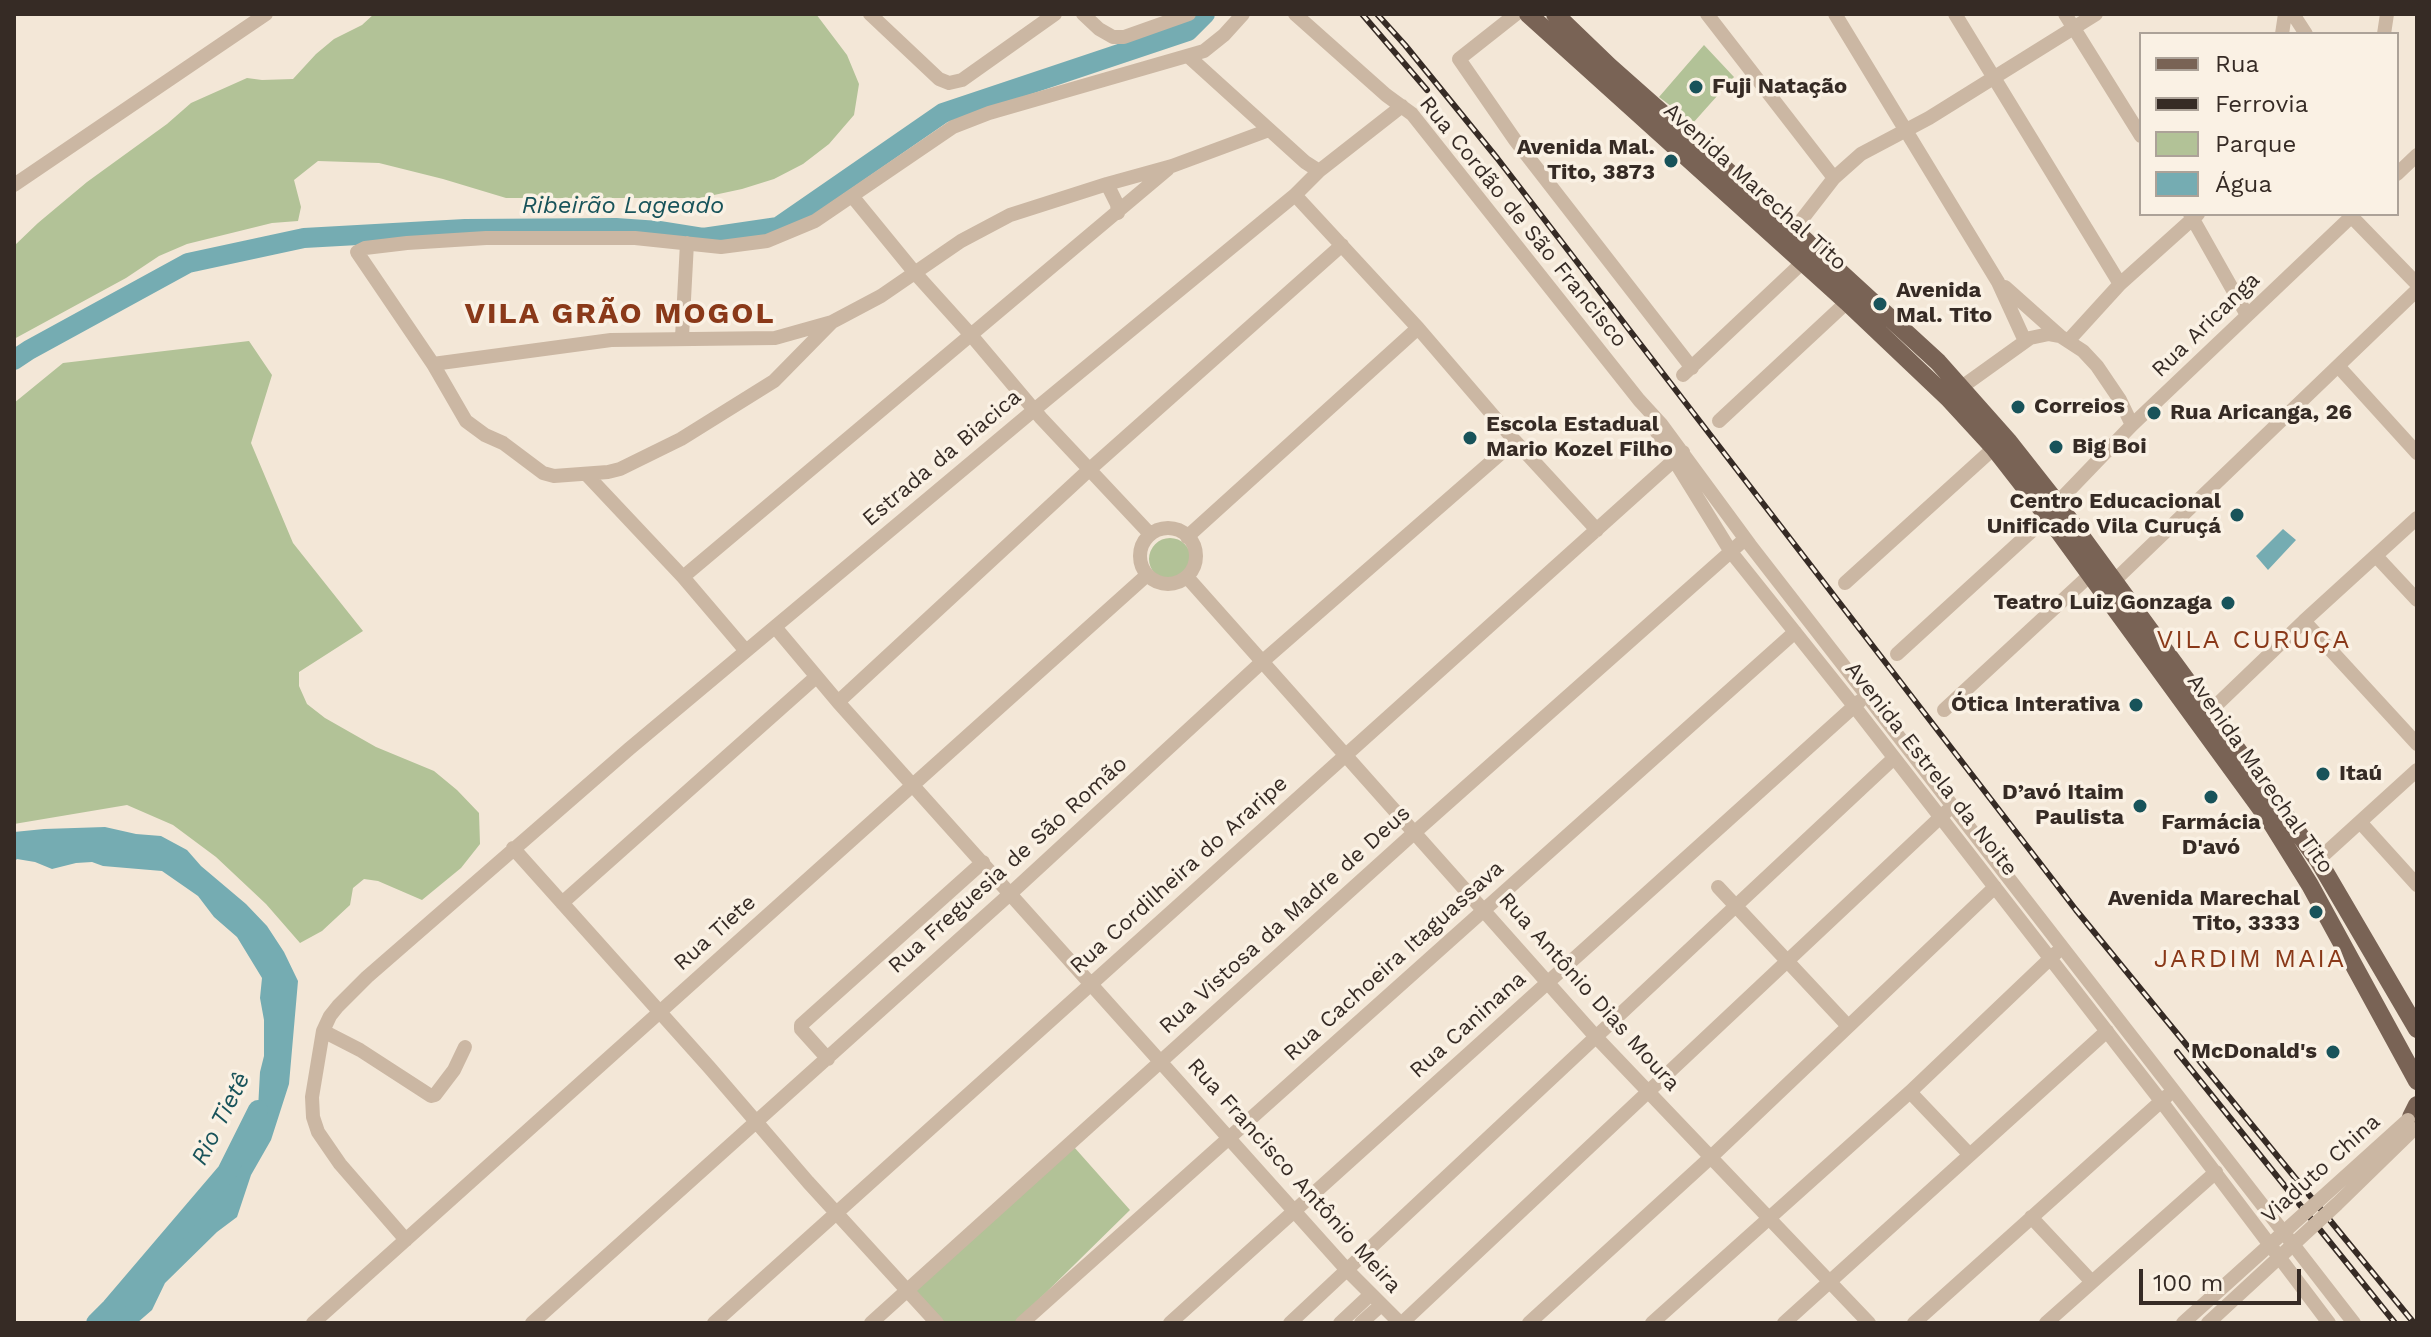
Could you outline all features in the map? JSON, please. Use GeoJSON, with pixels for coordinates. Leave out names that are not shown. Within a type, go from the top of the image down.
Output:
{"type":"FeatureCollection","features":[{"type":"Feature","properties":{"kind":"main road","name":"Avenida Marechal Tito"},"geometry":{"type":"LineString","coordinates":[[1528,14],[1788,236],[1899,325],[1955,392],[2113,582],[2272,824],[2353,962],[2417,1081]]}},
{"type":"Feature","properties":{"kind":"main road","name":"Avenida Marechal Tito"},"geometry":{"type":"LineString","coordinates":[[1555,14],[1788,236],[1803,262],[1955,392],[1994,448],[2052,510],[2090,575],[2318,860],[2416,1025]]}},
{"type":"Feature","properties":{"kind":"main road"},"geometry":{"type":"LineString","coordinates":[[2284,844],[2318,860]]}},
{"type":"Feature","properties":{"kind":"street"},"geometry":{"type":"LineString","coordinates":[[14,185],[266,14]]}},
{"type":"Feature","properties":{"kind":"street"},"geometry":{"type":"LineString","coordinates":[[870,14],[939,79],[949,83],[962,80],[1055,14]]}},
{"type":"Feature","properties":{"kind":"street"},"geometry":{"type":"LineString","coordinates":[[1083,14],[1113,37],[1124,37],[1189,14]]}},
{"type":"Feature","properties":{"kind":"street"},"geometry":{"type":"LineString","coordinates":[[832,322],[774,381],[681,439],[620,469],[554,476],[543,473],[503,443],[474,428],[460,413],[433,364],[357,252],[365,248],[407,243],[486,238],[613,237],[721,247],[767,241],[815,221],[953,127],[989,113],[1204,51],[1243,14]]}},
{"type":"Feature","properties":{"kind":"street","name":"Rua Cordão de São Francisco"},"geometry":{"type":"LineString","coordinates":[[1295,14],[1386,95],[1412,114],[1639,400],[1678,456]]}},
{"type":"Feature","properties":{"kind":"street"},"geometry":{"type":"LineString","coordinates":[[1516,14],[1459,59],[1515,140],[1688,372],[1803,262]]}},
{"type":"Feature","properties":{"kind":"street"},"geometry":{"type":"LineString","coordinates":[[1707,14],[1834,178]]}},
{"type":"Feature","properties":{"kind":"street"},"geometry":{"type":"LineString","coordinates":[[1835,14],[1998,282],[2025,341]]}},
{"type":"Feature","properties":{"kind":"street"},"geometry":{"type":"LineString","coordinates":[[1955,14],[2120,284]]}},
{"type":"Feature","properties":{"kind":"street"},"geometry":{"type":"LineString","coordinates":[[2065,14],[2139,133]]}},
{"type":"Feature","properties":{"kind":"street"},"geometry":{"type":"LineString","coordinates":[[1788,236],[1834,178],[1861,154],[1906,131],[2096,14]]}},
{"type":"Feature","properties":{"kind":"street"},"geometry":{"type":"LineString","coordinates":[[2293,14],[2305,32]]}},
{"type":"Feature","properties":{"kind":"street"},"geometry":{"type":"LineString","coordinates":[[1188,56],[1319,171]]}},
{"type":"Feature","properties":{"kind":"street","name":"Estrada da Biacica"},"geometry":{"type":"LineString","coordinates":[[323,1031],[330,1016],[357,986],[513,848],[1295,195],[1319,171],[1402,106]]}},
{"type":"Feature","properties":{"kind":"street"},"geometry":{"type":"LineString","coordinates":[[433,364],[611,340],[775,338],[832,322],[881,296],[980,229],[1010,215],[1172,166],[1269,130]]}},
{"type":"Feature","properties":{"kind":"street"},"geometry":{"type":"LineString","coordinates":[[2399,172],[2417,155]]}},
{"type":"Feature","properties":{"kind":"street"},"geometry":{"type":"LineString","coordinates":[[683,577],[1172,166]]}},
{"type":"Feature","properties":{"kind":"street"},"geometry":{"type":"LineString","coordinates":[[1107,184],[1118,213]]}},
{"type":"Feature","properties":{"kind":"street"},"geometry":{"type":"LineString","coordinates":[[1295,195],[1597,530]]}},
{"type":"Feature","properties":{"kind":"street"},"geometry":{"type":"LineString","coordinates":[[852,196],[1034,410],[1150,534]]}},
{"type":"Feature","properties":{"kind":"street"},"geometry":{"type":"LineString","coordinates":[[2064,338],[2194,216],[2247,315]]}},
{"type":"Feature","properties":{"kind":"street","name":"Rua Aricanga"},"geometry":{"type":"LineString","coordinates":[[1897,654],[2052,510],[2132,425],[2351,216]]}},
{"type":"Feature","properties":{"kind":"street"},"geometry":{"type":"LineString","coordinates":[[2113,582],[2415,296],[2353,216]]}},
{"type":"Feature","properties":{"kind":"street"},"geometry":{"type":"LineString","coordinates":[[682,337],[687,243]]}},
{"type":"Feature","properties":{"kind":"street"},"geometry":{"type":"LineString","coordinates":[[838,702],[1090,469],[1342,245]]}},
{"type":"Feature","properties":{"kind":"street"},"geometry":{"type":"LineString","coordinates":[[1998,282],[2083,351],[2103,373],[2132,425]]}},
{"type":"Feature","properties":{"kind":"street"},"geometry":{"type":"LineString","coordinates":[[1719,421],[1847,302]]}},
{"type":"Feature","properties":{"kind":"street"},"geometry":{"type":"LineString","coordinates":[[1187,537],[1418,328]]}},
{"type":"Feature","properties":{"kind":"street"},"geometry":{"type":"LineString","coordinates":[[798,331],[806,349]]}},
{"type":"Feature","properties":{"kind":"street"},"geometry":{"type":"LineString","coordinates":[[1955,392],[2025,341],[2049,334],[2064,338]]}},
{"type":"Feature","properties":{"kind":"street"},"geometry":{"type":"LineString","coordinates":[[2338,366],[2417,453]]}},
{"type":"Feature","properties":{"kind":"street","name":"Rua Freguesia de São Romão"},"geometry":{"type":"LineString","coordinates":[[532,1323],[828,1059],[1263,661],[1515,441]]}},
{"type":"Feature","properties":{"kind":"street"},"geometry":{"type":"LineString","coordinates":[[1845,583],[1994,448]]}},
{"type":"Feature","properties":{"kind":"street","name":"Rua Cordilheira do Araripe"},"geometry":{"type":"LineString","coordinates":[[714,1323],[1678,456]]}},
{"type":"Feature","properties":{"kind":"street","name":"Avenida Estrela da Noite"},"geometry":{"type":"LineString","coordinates":[[1678,456],[2354,1323]]}},
{"type":"Feature","properties":{"kind":"street","name":"Avenida Estrela da Noite"},"geometry":{"type":"LineString","coordinates":[[1678,456],[1731,552],[2107,1031],[2329,1323]]}},
{"type":"Feature","properties":{"kind":"street"},"geometry":{"type":"LineString","coordinates":[[586,474],[683,577],[746,651]]}},
{"type":"Feature","properties":{"kind":"street"},"geometry":{"type":"LineString","coordinates":[[2203,718],[2417,518]]}},
{"type":"Feature","properties":{"kind":"street"},"geometry":{"type":"LineString","coordinates":[[1165,528],[1187,537],[1195,552],[1187,577],[1171,584],[1162,584],[1147,575],[1142,567],[1140,550],[1150,534],[1165,528]]}},
{"type":"Feature","properties":{"kind":"street","name":"Rua Vistosa da Madre de Deus"},"geometry":{"type":"LineString","coordinates":[[871,1323],[1745,539]]}},
{"type":"Feature","properties":{"kind":"street"},"geometry":{"type":"LineString","coordinates":[[2376,556],[2417,600]]}},
{"type":"Feature","properties":{"kind":"street","name":"Rua Tiete"},"geometry":{"type":"LineString","coordinates":[[313,1323],[1147,575]]}},
{"type":"Feature","properties":{"kind":"street"},"geometry":{"type":"LineString","coordinates":[[1944,710],[2090,575]]}},
{"type":"Feature","properties":{"kind":"street","name":"Rua Antônio Dias Moura"},"geometry":{"type":"LineString","coordinates":[[1187,577],[1596,1037],[1869,1323]]}},
{"type":"Feature","properties":{"kind":"street"},"geometry":{"type":"LineString","coordinates":[[2304,621],[2417,744]]}},
{"type":"Feature","properties":{"kind":"street","name":"Rua Francisco Antônio Meira"},"geometry":{"type":"LineString","coordinates":[[775,627],[838,702],[1347,1270],[1401,1323]]}},
{"type":"Feature","properties":{"kind":"street","name":"Rua Cachoeira Itaguassava"},"geometry":{"type":"LineString","coordinates":[[1022,1323],[1795,632]]}},
{"type":"Feature","properties":{"kind":"street"},"geometry":{"type":"LineString","coordinates":[[562,903],[816,677]]}},
{"type":"Feature","properties":{"kind":"street","name":"Rua Caninana"},"geometry":{"type":"LineString","coordinates":[[1170,1323],[1867,696]]}},
{"type":"Feature","properties":{"kind":"street"},"geometry":{"type":"LineString","coordinates":[[1290,1323],[1894,758]]}},
{"type":"Feature","properties":{"kind":"street"},"geometry":{"type":"LineString","coordinates":[[2318,860],[2417,770]]}},
{"type":"Feature","properties":{"kind":"street"},"geometry":{"type":"LineString","coordinates":[[1401,1323],[1953,806]]}},
{"type":"Feature","properties":{"kind":"street"},"geometry":{"type":"LineString","coordinates":[[2360,822],[2417,885]]}},
{"type":"Feature","properties":{"kind":"street"},"geometry":{"type":"LineString","coordinates":[[513,848],[937,1323]]}},
{"type":"Feature","properties":{"kind":"street"},"geometry":{"type":"LineString","coordinates":[[828,1059],[801,1029],[801,1025],[983,862]]}},
{"type":"Feature","properties":{"kind":"street"},"geometry":{"type":"LineString","coordinates":[[1718,887],[1848,1026]]}},
{"type":"Feature","properties":{"kind":"street"},"geometry":{"type":"LineString","coordinates":[[1529,1323],[1711,1157],[1995,887]]}},
{"type":"Feature","properties":{"kind":"street"},"geometry":{"type":"LineString","coordinates":[[1652,1323],[1910,1092],[2062,947]]}},
{"type":"Feature","properties":{"kind":"street"},"geometry":{"type":"LineString","coordinates":[[406,1240],[340,1164],[318,1132],[312,1097],[323,1031],[360,1050],[431,1096],[454,1070],[465,1047]]}},
{"type":"Feature","properties":{"kind":"street"},"geometry":{"type":"LineString","coordinates":[[1784,1323],[2107,1031]]}},
{"type":"Feature","properties":{"kind":"street"},"geometry":{"type":"LineString","coordinates":[[1914,1323],[2174,1090]]}},
{"type":"Feature","properties":{"kind":"street"},"geometry":{"type":"LineString","coordinates":[[1910,1092],[1969,1154]]}},
{"type":"Feature","properties":{"kind":"street","name":"Viaduto China"},"geometry":{"type":"LineString","coordinates":[[2183,1323],[2414,1118]]}},
{"type":"Feature","properties":{"kind":"street","name":"Viaduto China"},"geometry":{"type":"LineString","coordinates":[[2208,1323],[2337,1204],[2414,1118]]}},
{"type":"Feature","properties":{"kind":"street"},"geometry":{"type":"LineString","coordinates":[[2046,1323],[2216,1172]]}},
{"type":"Feature","properties":{"kind":"street"},"geometry":{"type":"LineString","coordinates":[[2031,1217],[2092,1282]]}},
{"type":"Feature","properties":{"kind":"street"},"geometry":{"type":"LineString","coordinates":[[1340,1323],[1376,1299]]}},
{"type":"Feature","properties":{"kind":"street"},"geometry":{"type":"LineString","coordinates":[[1361,1323],[1376,1299]]}},
{"type":"Feature","properties":{"kind":"green space"},"geometry":{"type":"Polygon","coordinates":[[[374,14],[816,14],[847,55],[859,84],[854,115],[829,144],[803,164],[774,179],[700,198],[506,198],[379,163],[318,161],[294,180],[301,207],[298,221],[272,223],[187,244],[159,256],[126,278],[14,339],[14,246],[38,223],[191,103],[247,78],[293,79],[334,39],[362,25],[374,14]]]}},
{"type":"Feature","properties":{"kind":"green space","name":"Fuji Natação"},"geometry":{"type":"Polygon","coordinates":[[[1704,45],[1734,77],[1693,123],[1659,97],[1704,45]]]}},
{"type":"Feature","properties":{"kind":"green space"},"geometry":{"type":"Polygon","coordinates":[[[249,341],[272,375],[251,443],[293,543],[363,631],[299,672],[299,686],[307,704],[376,747],[434,771],[479,813],[480,844],[461,868],[422,900],[378,881],[364,879],[353,888],[350,905],[322,931],[300,943],[266,904],[216,857],[173,825],[127,805],[14,824],[14,403],[63,363],[249,341]]]}},
{"type":"Feature","properties":{"kind":"green space"},"geometry":{"type":"Polygon","coordinates":[[[1170,538],[1185,544],[1191,559],[1185,574],[1170,580],[1155,574],[1149,559],[1155,544],[1170,538]]]}},
{"type":"Feature","properties":{"kind":"green space"},"geometry":{"type":"Polygon","coordinates":[[[1074,1147],[1130,1210],[1015,1323],[941,1323],[913,1291],[1074,1147]]]}},
{"type":"Feature","properties":{"kind":"water"},"geometry":{"type":"Polygon","coordinates":[[[2283,529],[2296,540],[2268,570],[2256,556],[2283,529]]]}},
{"type":"Feature","properties":{"kind":"water","name":"Rio Tietê"},"geometry":{"type":"Polygon","coordinates":[[[105,827],[161,836],[187,850],[267,926],[298,981],[289,1084],[271,1140],[251,1175],[237,1217],[217,1232],[165,1283],[152,1310],[137,1323],[91,1323],[137,1282],[159,1255],[180,1239],[211,1205],[241,1158],[249,1126],[258,1109],[264,1056],[264,1020],[260,998],[262,978],[237,937],[214,917],[198,896],[162,871],[103,866],[92,862],[52,869],[35,862],[17,859],[14,862],[14,832],[105,827]]]}},
{"type":"Feature","properties":{"kind":"waterway","name":"Ribeirão Lageado"},"geometry":{"type":"LineString","coordinates":[[14,360],[188,263],[304,238],[465,229],[616,228],[703,238],[778,227],[943,113],[1188,31],[1205,14]]}},
{"type":"Feature","properties":{"kind":"waterway","name":"Rio Tietê"},"geometry":{"type":"LineString","coordinates":[[96,1323],[227,1172],[258,1110]]}},
{"type":"Feature","properties":{"kind":"railway"},"geometry":{"type":"LineString","coordinates":[[1362,14],[1427,90]]}},
{"type":"Feature","properties":{"kind":"railway"},"geometry":{"type":"LineString","coordinates":[[1377,14],[1497,158],[2076,910],[2414,1323]]}},
{"type":"Feature","properties":{"kind":"railway"},"geometry":{"type":"LineString","coordinates":[[2177,1052],[2395,1323]]}},
{"type":"Feature","properties":{"kind":"place","name":"Fuji Natação"},"geometry":{"type":"Point","coordinates":[1696,87]}},
{"type":"Feature","properties":{"kind":"place","name":"Avenida Mal. Tito, 3873"},"geometry":{"type":"Point","coordinates":[1671,161]}},
{"type":"Feature","properties":{"kind":"place","name":"Avenida Mal. Tito"},"geometry":{"type":"Point","coordinates":[1880,304]}},
{"type":"Feature","properties":{"kind":"place","name":"Correios"},"geometry":{"type":"Point","coordinates":[2018,407]}},
{"type":"Feature","properties":{"kind":"place","name":"Rua Aricanga, 26"},"geometry":{"type":"Point","coordinates":[2154,413]}},
{"type":"Feature","properties":{"kind":"place","name":"Escola Estadual Mario Kozel Filho"},"geometry":{"type":"Point","coordinates":[1470,438]}},
{"type":"Feature","properties":{"kind":"place","name":"Big Boi"},"geometry":{"type":"Point","coordinates":[2056,447]}},
{"type":"Feature","properties":{"kind":"place","name":"Centro Educacional Unificado Vila Curuçá"},"geometry":{"type":"Point","coordinates":[2237,515]}},
{"type":"Feature","properties":{"kind":"place","name":"Teatro Luiz Gonzaga"},"geometry":{"type":"Point","coordinates":[2228,603]}},
{"type":"Feature","properties":{"kind":"place","name":"Ótica Interativa"},"geometry":{"type":"Point","coordinates":[2136,705]}},
{"type":"Feature","properties":{"kind":"place","name":"Itaú"},"geometry":{"type":"Point","coordinates":[2323,774]}},
{"type":"Feature","properties":{"kind":"place","name":"Farmácia D'avó"},"geometry":{"type":"Point","coordinates":[2211,797]}},
{"type":"Feature","properties":{"kind":"place","name":"D’avó Itaim Paulista"},"geometry":{"type":"Point","coordinates":[2140,806]}},
{"type":"Feature","properties":{"kind":"place","name":"Avenida Marechal Tito, 3333"},"geometry":{"type":"Point","coordinates":[2316,912]}},
{"type":"Feature","properties":{"kind":"place","name":"McDonald's"},"geometry":{"type":"Point","coordinates":[2333,1052]}},
{"type":"Feature","properties":{"kind":"district","name":"VILA GRÃO MOGOL"},"geometry":{"type":"Point","coordinates":[620,314]}},
{"type":"Feature","properties":{"kind":"district","name":"VILA CURUÇA"},"geometry":{"type":"Point","coordinates":[2254,640]}},
{"type":"Feature","properties":{"kind":"district","name":"JARDIM MAIA"},"geometry":{"type":"Point","coordinates":[2250,959]}}]}
